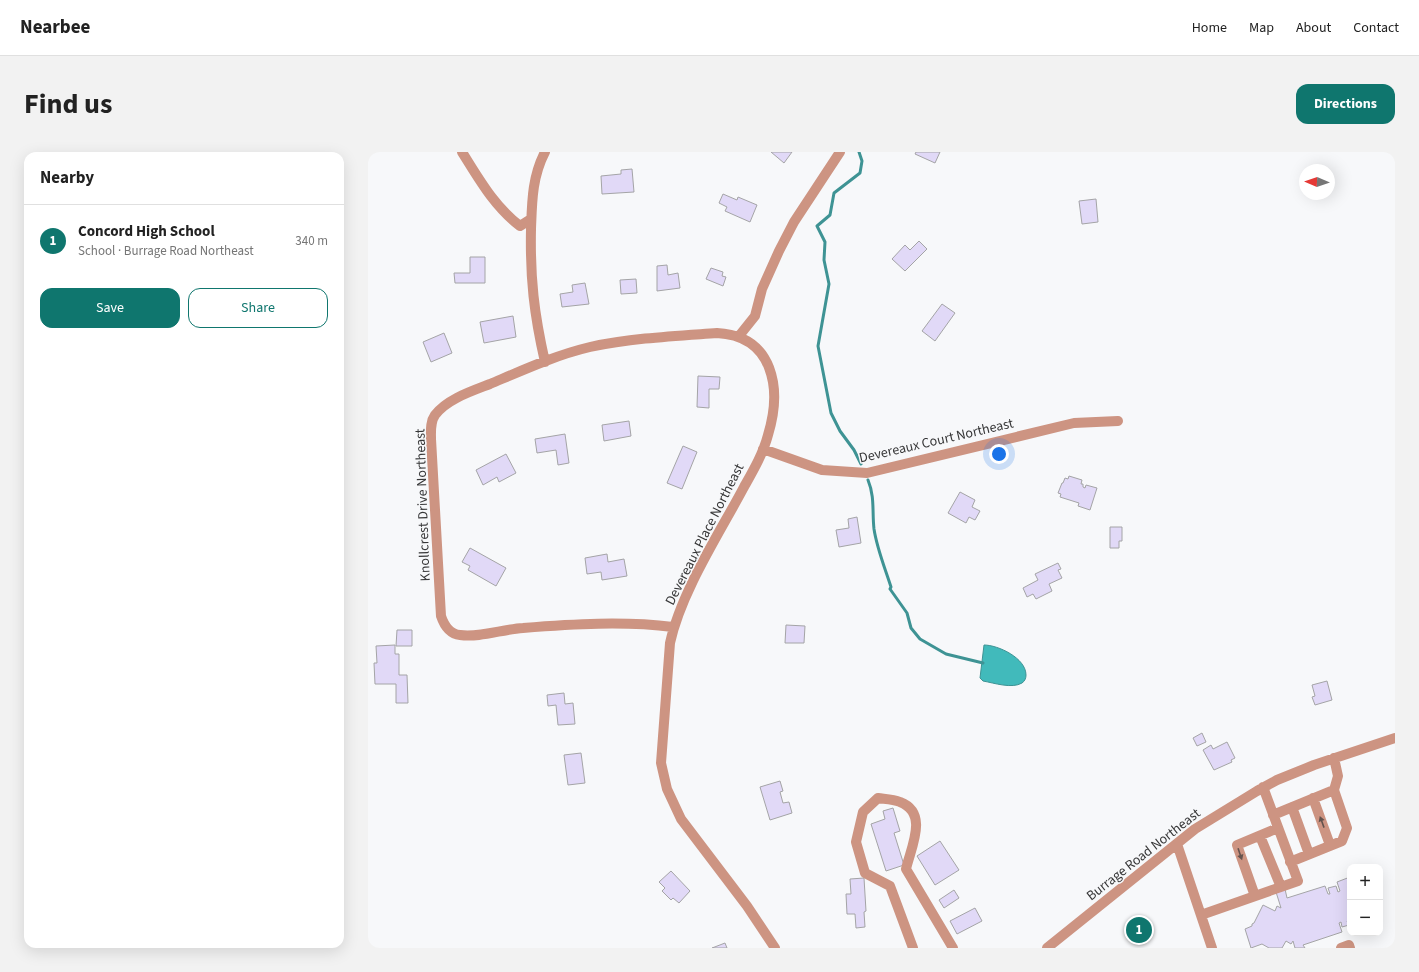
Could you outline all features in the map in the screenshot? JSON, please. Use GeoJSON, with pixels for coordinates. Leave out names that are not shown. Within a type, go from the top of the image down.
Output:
{"type":"FeatureCollection","features":[{"type":"Feature","properties":{"kind":"street"},"geometry":{"type":"LineString","coordinates":[[462,152],[480,181],[504,214],[520,226],[532,218]]}},
{"type":"Feature","properties":{"kind":"street"},"geometry":{"type":"LineString","coordinates":[[545,152],[538,166],[533,186],[530,272],[532,295],[545,362]]}},
{"type":"Feature","properties":{"kind":"street"},"geometry":{"type":"LineString","coordinates":[[740,336],[755,316],[762,289],[794,222],[840,152]]}},
{"type":"Feature","properties":{"kind":"street","name":"Devereaux Place Northeast"},"geometry":{"type":"LineString","coordinates":[[545,362],[590,347],[640,339],[717,333],[740,336],[755,345],[768,363],[773,381],[774,407],[772,422],[763,449],[689,590],[674,627],[670,643],[662,730],[661,763],[667,789],[681,819],[743,900],[775,948]]}},
{"type":"Feature","properties":{"kind":"street","name":"Knollcrest Drive Northeast"},"geometry":{"type":"LineString","coordinates":[[545,362],[464,395],[441,409],[432,422],[434,499],[441,616],[444,623],[458,635],[467,636],[522,628],[613,623],[674,627]]}},
{"type":"Feature","properties":{"kind":"street","name":"Devereaux Court Northeast"},"geometry":{"type":"LineString","coordinates":[[763,449],[822,470],[867,472],[1074,423],[1118,421]]}},
{"type":"Feature","properties":{"kind":"street","name":"Burrage Road Northeast"},"geometry":{"type":"LineString","coordinates":[[1047,948],[1195,829],[1263,787],[1334,758],[1395,738]]}},
{"type":"Feature","properties":{"kind":"street"},"geometry":{"type":"LineString","coordinates":[[1290,862],[1342,841],[1347,828],[1334,790],[1338,776],[1334,758]]}},
{"type":"Feature","properties":{"kind":"street"},"geometry":{"type":"LineString","coordinates":[[1201,915],[1298,881],[1263,787]]}},
{"type":"Feature","properties":{"kind":"street"},"geometry":{"type":"LineString","coordinates":[[1273,815],[1334,790]]}},
{"type":"Feature","properties":{"kind":"street"},"geometry":{"type":"LineString","coordinates":[[913,948],[890,886],[865,873],[856,842],[863,812],[878,798],[900,802],[913,810],[917,823],[906,869],[953,948]]}},
{"type":"Feature","properties":{"kind":"street"},"geometry":{"type":"LineString","coordinates":[[1314,798],[1330,845]]}},
{"type":"Feature","properties":{"kind":"street"},"geometry":{"type":"LineString","coordinates":[[1292,807],[1309,854]]}},
{"type":"Feature","properties":{"kind":"street"},"geometry":{"type":"LineString","coordinates":[[1255,896],[1238,846],[1278,828]]}},
{"type":"Feature","properties":{"kind":"street"},"geometry":{"type":"LineString","coordinates":[[1260,836],[1281,887]]}},
{"type":"Feature","properties":{"kind":"street"},"geometry":{"type":"LineString","coordinates":[[1177,844],[1212,948]]}},
{"type":"Feature","properties":{"kind":"street"},"geometry":{"type":"LineString","coordinates":[[1341,948],[1349,945],[1350,948]]}},
{"type":"Feature","properties":{"kind":"water"},"geometry":{"type":"Polygon","coordinates":[[[984,645],[996,647],[1016,658],[1025,669],[1026,676],[1024,681],[1018,685],[1008,686],[983,681],[980,678],[984,645]]]}},
{"type":"Feature","properties":{"kind":"building"},"geometry":{"type":"Polygon","coordinates":[[[771,152],[792,152],[784,163],[771,152]]]}},
{"type":"Feature","properties":{"kind":"building"},"geometry":{"type":"Polygon","coordinates":[[[916,152],[940,152],[935,163],[915,154],[916,152]]]}},
{"type":"Feature","properties":{"kind":"building"},"geometry":{"type":"Polygon","coordinates":[[[632,169],[634,192],[602,194],[601,176],[621,174],[621,170],[632,169]]]}},
{"type":"Feature","properties":{"kind":"building"},"geometry":{"type":"Polygon","coordinates":[[[723,194],[737,200],[738,197],[757,205],[750,222],[725,211],[727,207],[719,203],[723,194]]]}},
{"type":"Feature","properties":{"kind":"building"},"geometry":{"type":"Polygon","coordinates":[[[1096,199],[1098,222],[1082,224],[1079,201],[1096,199]]]}},
{"type":"Feature","properties":{"kind":"building"},"geometry":{"type":"Polygon","coordinates":[[[919,241],[927,249],[905,271],[892,259],[905,245],[910,250],[919,241]]]}},
{"type":"Feature","properties":{"kind":"building"},"geometry":{"type":"Polygon","coordinates":[[[470,257],[485,257],[485,283],[455,283],[454,273],[470,273],[470,257]]]}},
{"type":"Feature","properties":{"kind":"building"},"geometry":{"type":"Polygon","coordinates":[[[667,265],[668,275],[678,273],[680,288],[657,291],[657,266],[667,265]]]}},
{"type":"Feature","properties":{"kind":"building"},"geometry":{"type":"Polygon","coordinates":[[[711,268],[723,272],[722,276],[726,277],[723,286],[706,279],[711,268]]]}},
{"type":"Feature","properties":{"kind":"building"},"geometry":{"type":"Polygon","coordinates":[[[636,279],[637,293],[621,294],[620,280],[636,279]]]}},
{"type":"Feature","properties":{"kind":"building"},"geometry":{"type":"Polygon","coordinates":[[[585,283],[589,304],[562,307],[560,294],[573,292],[572,285],[585,283]]]}},
{"type":"Feature","properties":{"kind":"building"},"geometry":{"type":"Polygon","coordinates":[[[942,304],[955,313],[935,341],[922,331],[942,304]]]}},
{"type":"Feature","properties":{"kind":"building"},"geometry":{"type":"Polygon","coordinates":[[[513,316],[516,337],[484,343],[480,322],[513,316]]]}},
{"type":"Feature","properties":{"kind":"building"},"geometry":{"type":"Polygon","coordinates":[[[444,333],[452,353],[431,362],[423,342],[444,333]]]}},
{"type":"Feature","properties":{"kind":"building"},"geometry":{"type":"Polygon","coordinates":[[[698,376],[720,377],[719,389],[709,389],[709,408],[697,407],[698,376]]]}},
{"type":"Feature","properties":{"kind":"building"},"geometry":{"type":"Polygon","coordinates":[[[629,421],[631,436],[604,441],[602,425],[629,421]]]}},
{"type":"Feature","properties":{"kind":"building"},"geometry":{"type":"Polygon","coordinates":[[[565,434],[569,463],[558,465],[556,450],[537,453],[535,439],[565,434]]]}},
{"type":"Feature","properties":{"kind":"building"},"geometry":{"type":"Polygon","coordinates":[[[683,446],[697,452],[682,489],[667,483],[683,446]]]}},
{"type":"Feature","properties":{"kind":"building"},"geometry":{"type":"Polygon","coordinates":[[[506,454],[516,473],[499,482],[497,477],[483,485],[476,470],[506,454]]]}},
{"type":"Feature","properties":{"kind":"building"},"geometry":{"type":"Polygon","coordinates":[[[1069,476],[1082,480],[1081,484],[1083,484],[1083,487],[1085,488],[1086,485],[1097,488],[1090,510],[1078,506],[1079,503],[1060,497],[1061,494],[1058,493],[1062,483],[1065,478],[1068,479],[1069,476]]]}},
{"type":"Feature","properties":{"kind":"building"},"geometry":{"type":"Polygon","coordinates":[[[960,492],[975,500],[972,507],[980,511],[975,520],[969,517],[966,523],[948,513],[960,492]]]}},
{"type":"Feature","properties":{"kind":"building"},"geometry":{"type":"Polygon","coordinates":[[[857,517],[861,543],[839,547],[836,530],[849,528],[848,519],[857,517]]]}},
{"type":"Feature","properties":{"kind":"building"},"geometry":{"type":"Polygon","coordinates":[[[1110,527],[1122,527],[1122,541],[1119,541],[1119,548],[1110,548],[1110,527]]]}},
{"type":"Feature","properties":{"kind":"building"},"geometry":{"type":"Polygon","coordinates":[[[470,548],[506,568],[496,586],[468,570],[470,566],[462,562],[470,548]]]}},
{"type":"Feature","properties":{"kind":"building"},"geometry":{"type":"Polygon","coordinates":[[[607,554],[608,562],[624,559],[627,576],[602,580],[601,572],[587,574],[585,558],[607,554]]]}},
{"type":"Feature","properties":{"kind":"building"},"geometry":{"type":"Polygon","coordinates":[[[1058,563],[1061,569],[1058,570],[1062,578],[1049,584],[1052,591],[1036,599],[1033,594],[1027,597],[1023,588],[1038,580],[1035,574],[1058,563]]]}},
{"type":"Feature","properties":{"kind":"building"},"geometry":{"type":"Polygon","coordinates":[[[786,625],[805,626],[804,643],[785,643],[786,625]]]}},
{"type":"Feature","properties":{"kind":"building"},"geometry":{"type":"Polygon","coordinates":[[[397,630],[412,630],[412,646],[396,646],[397,630]]]}},
{"type":"Feature","properties":{"kind":"building"},"geometry":{"type":"Polygon","coordinates":[[[395,645],[395,654],[399,654],[399,675],[407,675],[408,703],[396,703],[396,684],[375,684],[374,663],[377,663],[376,646],[395,645]]]}},
{"type":"Feature","properties":{"kind":"building"},"geometry":{"type":"Polygon","coordinates":[[[1327,681],[1332,700],[1315,705],[1312,697],[1315,696],[1312,685],[1327,681]]]}},
{"type":"Feature","properties":{"kind":"building"},"geometry":{"type":"Polygon","coordinates":[[[564,693],[565,704],[573,703],[575,724],[558,725],[556,705],[548,706],[547,695],[564,693]]]}},
{"type":"Feature","properties":{"kind":"building"},"geometry":{"type":"Polygon","coordinates":[[[1202,733],[1206,742],[1197,746],[1193,738],[1202,733]]]}},
{"type":"Feature","properties":{"kind":"building"},"geometry":{"type":"Polygon","coordinates":[[[1227,742],[1235,758],[1231,760],[1232,762],[1214,770],[1203,750],[1211,745],[1213,749],[1227,742]]]}},
{"type":"Feature","properties":{"kind":"building"},"geometry":{"type":"Polygon","coordinates":[[[581,753],[585,783],[568,785],[564,755],[581,753]]]}},
{"type":"Feature","properties":{"kind":"building"},"geometry":{"type":"Polygon","coordinates":[[[780,781],[783,791],[780,792],[783,803],[789,802],[792,813],[770,820],[760,787],[780,781]]]}},
{"type":"Feature","properties":{"kind":"building"},"geometry":{"type":"Polygon","coordinates":[[[893,808],[900,831],[894,833],[904,865],[886,871],[871,824],[885,819],[883,811],[893,808]]]}},
{"type":"Feature","properties":{"kind":"building"},"geometry":{"type":"Polygon","coordinates":[[[940,841],[959,870],[935,885],[917,856],[940,841]]]}},
{"type":"Feature","properties":{"kind":"building"},"geometry":{"type":"Polygon","coordinates":[[[671,871],[690,891],[679,903],[673,898],[671,900],[662,891],[665,888],[659,882],[671,871]]]}},
{"type":"Feature","properties":{"kind":"building"},"geometry":{"type":"Polygon","coordinates":[[[864,878],[866,911],[864,912],[865,927],[856,928],[855,914],[847,914],[846,894],[851,894],[850,879],[864,878]]]}},
{"type":"Feature","properties":{"kind":"building"},"geometry":{"type":"Polygon","coordinates":[[[1347,878],[1347,926],[1342,927],[1341,922],[1339,923],[1342,932],[1303,945],[1305,948],[1295,948],[1293,941],[1291,944],[1286,941],[1282,948],[1269,948],[1262,944],[1251,948],[1245,929],[1252,926],[1263,905],[1275,911],[1277,906],[1281,908],[1276,892],[1285,889],[1287,898],[1325,886],[1328,894],[1330,894],[1328,888],[1336,886],[1338,892],[1340,891],[1337,882],[1347,878]]]}},
{"type":"Feature","properties":{"kind":"building"},"geometry":{"type":"Polygon","coordinates":[[[954,890],[959,898],[944,908],[939,900],[954,890]]]}},
{"type":"Feature","properties":{"kind":"building"},"geometry":{"type":"Polygon","coordinates":[[[975,908],[982,921],[957,934],[950,921],[975,908]]]}},
{"type":"Feature","properties":{"kind":"building"},"geometry":{"type":"Polygon","coordinates":[[[725,943],[727,948],[712,948],[725,943]]]}},
{"type":"Feature","properties":{"kind":"waterway"},"geometry":{"type":"LineString","coordinates":[[859,152],[862,161],[860,173],[834,193],[830,215],[817,226],[825,242],[824,260],[829,284],[818,346],[831,413],[840,431],[854,450],[861,464]]}},
{"type":"Feature","properties":{"kind":"waterway"},"geometry":{"type":"LineString","coordinates":[[868,480],[872,498],[875,536],[891,587],[890,589],[907,613],[911,628],[920,639],[946,654],[983,663]]}},
{"type":"Feature","properties":{"kind":"place","name":"Concord High School"},"geometry":{"type":"Point","coordinates":[1139,930]}}]}
